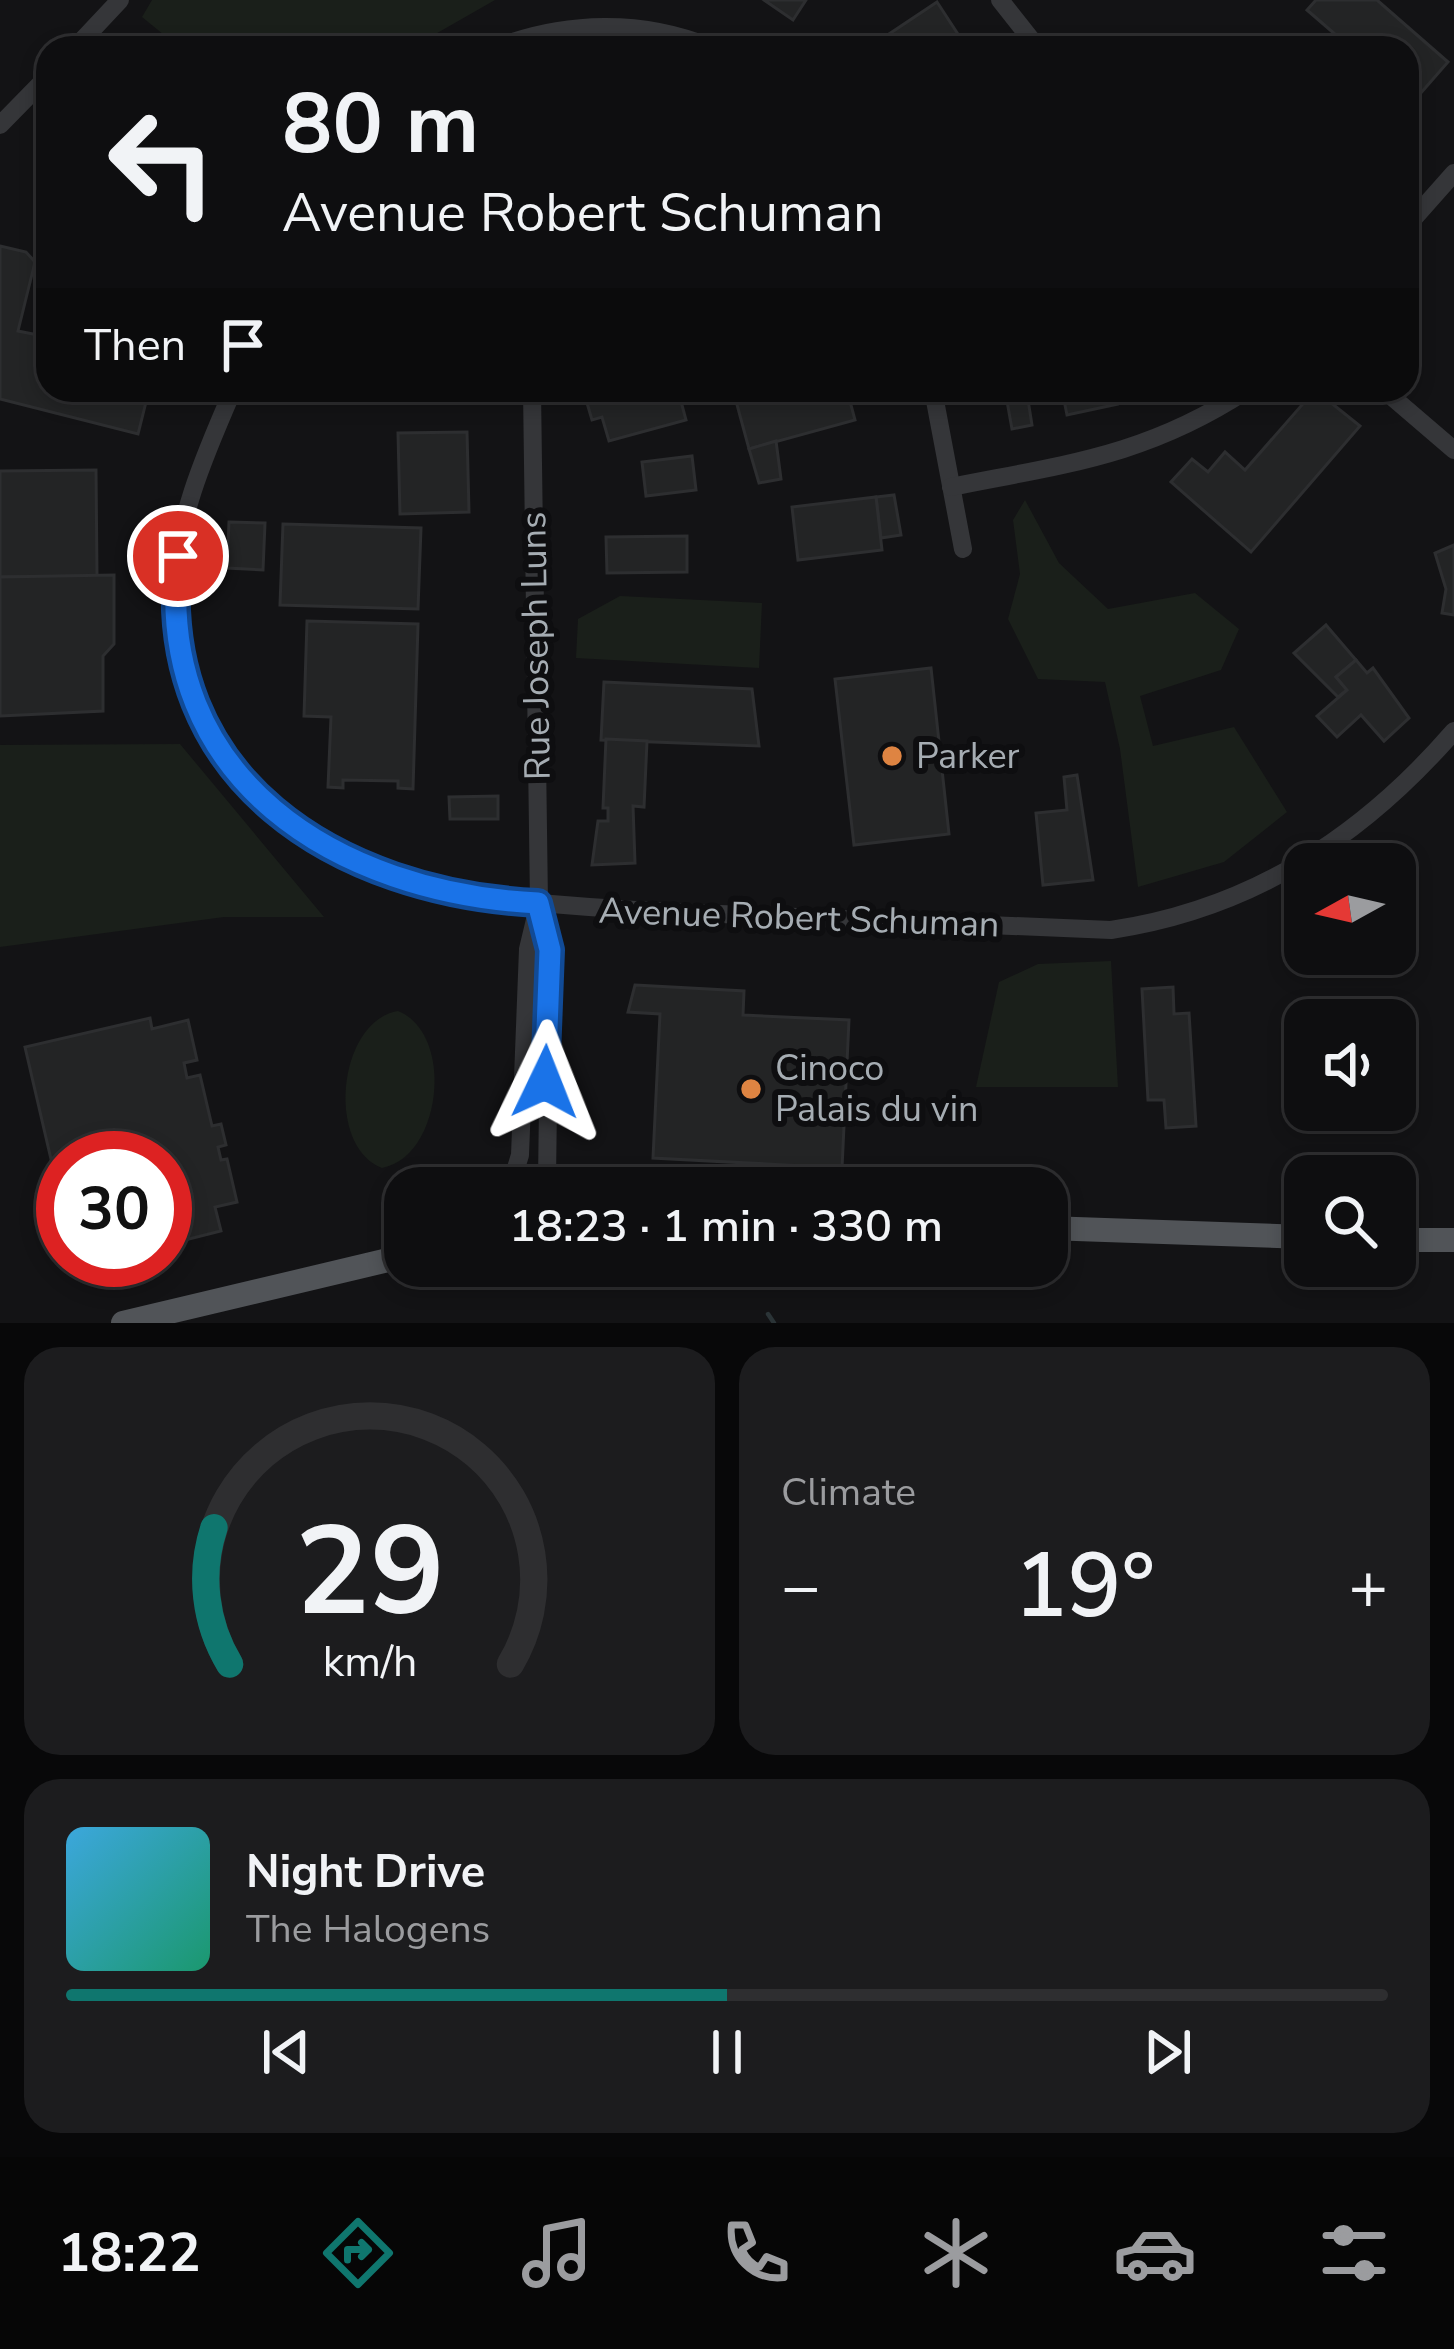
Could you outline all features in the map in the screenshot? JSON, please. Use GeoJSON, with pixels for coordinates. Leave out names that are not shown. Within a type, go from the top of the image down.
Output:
{"type":"FeatureCollection","features":[{"type":"Feature","properties":{"kind":"main road"},"geometry":{"type":"LineString","coordinates":[[1068,1229],[1284,1236]]}},
{"type":"Feature","properties":{"kind":"main road"},"geometry":{"type":"LineString","coordinates":[[1416,1240],[1454,1240]]}},
{"type":"Feature","properties":{"kind":"main road"},"geometry":{"type":"LineString","coordinates":[[123,1323],[384,1261]]}},
{"type":"Feature","properties":{"kind":"street"},"geometry":{"type":"LineString","coordinates":[[86,36],[120,0]]}},
{"type":"Feature","properties":{"kind":"street"},"geometry":{"type":"LineString","coordinates":[[1000,0],[1029,36]]}},
{"type":"Feature","properties":{"kind":"street"},"geometry":{"type":"LineString","coordinates":[[535,36],[600,27],[676,36]]}},
{"type":"Feature","properties":{"kind":"street"},"geometry":{"type":"LineString","coordinates":[[0,125],[36,88]]}},
{"type":"Feature","properties":{"kind":"street"},"geometry":{"type":"LineString","coordinates":[[1419,212],[1454,173]]}},
{"type":"Feature","properties":{"kind":"street","name":"Avenue Robert Schuman"},"geometry":{"type":"LineString","coordinates":[[229,402],[189,508],[174,596],[183,671],[218,749],[259,799],[321,846],[374,870],[435,889],[488,900],[1111,930],[1212,907],[1293,870],[1372,816],[1454,731]]}},
{"type":"Feature","properties":{"kind":"street","name":"Rue Joseph Luns"},"geometry":{"type":"LineString","coordinates":[[514,1167],[520,1155],[528,950],[538,903],[532,402]]}},
{"type":"Feature","properties":{"kind":"street"},"geometry":{"type":"LineString","coordinates":[[935,402],[964,549]]}},
{"type":"Feature","properties":{"kind":"street"},"geometry":{"type":"LineString","coordinates":[[951,487],[1089,463],[1167,437],[1227,402]]}},
{"type":"Feature","properties":{"kind":"street"},"geometry":{"type":"LineString","coordinates":[[1398,402],[1454,450]]}},
{"type":"Feature","properties":{"kind":"street","name":"Rue Joseph Luns"},"geometry":{"type":"LineString","coordinates":[[538,903],[550,950],[553,1167]]}},
{"type":"Feature","properties":{"kind":"shaded area"},"geometry":{"type":"Polygon","coordinates":[[[152,0],[495,0],[432,36],[165,36],[142,17],[152,0]]]}},
{"type":"Feature","properties":{"kind":"shaded area"},"geometry":{"type":"Polygon","coordinates":[[[1025,500],[1059,563],[1108,609],[1195,593],[1239,629],[1221,670],[1140,696],[1153,746],[1234,727],[1287,812],[1224,862],[1138,887],[1120,749],[1105,682],[1038,679],[1008,619],[1020,574],[1013,520],[1025,500]]]}},
{"type":"Feature","properties":{"kind":"shaded area"},"geometry":{"type":"Polygon","coordinates":[[[620,596],[762,603],[759,668],[576,658],[578,619],[620,596]]]}},
{"type":"Feature","properties":{"kind":"shaded area"},"geometry":{"type":"Polygon","coordinates":[[[180,744],[324,917],[224,917],[0,947],[0,745],[180,744]]]}},
{"type":"Feature","properties":{"kind":"shaded area"},"geometry":{"type":"Polygon","coordinates":[[[1111,961],[1118,1087],[976,1087],[999,982],[1038,964],[1111,961]]]}},
{"type":"Feature","properties":{"kind":"shaded area"},"geometry":{"type":"Polygon","coordinates":[[[398,1011],[416,1024],[434,1068],[434,1094],[418,1142],[402,1159],[382,1168],[364,1155],[352,1136],[346,1111],[352,1059],[362,1037],[378,1020],[398,1011]]]}},
{"type":"Feature","properties":{"kind":"building"},"geometry":{"type":"Polygon","coordinates":[[[764,0],[806,0],[793,20],[764,0]]]}},
{"type":"Feature","properties":{"kind":"building"},"geometry":{"type":"Polygon","coordinates":[[[1316,0],[1377,0],[1418,36],[1337,36],[1307,10],[1316,0]]]}},
{"type":"Feature","properties":{"kind":"building"},"geometry":{"type":"Polygon","coordinates":[[[937,2],[959,36],[886,36],[937,2]]]}},
{"type":"Feature","properties":{"kind":"building"},"geometry":{"type":"Polygon","coordinates":[[[1419,37],[1448,62],[1419,95],[1419,37]]]}},
{"type":"Feature","properties":{"kind":"building"},"geometry":{"type":"Polygon","coordinates":[[[0,246],[26,252],[35,262],[18,331],[36,335],[36,402],[146,402],[138,434],[0,399],[0,246]]]}},
{"type":"Feature","properties":{"kind":"building"},"geometry":{"type":"Polygon","coordinates":[[[681,402],[686,420],[609,441],[602,417],[592,420],[587,403],[681,402]]]}},
{"type":"Feature","properties":{"kind":"building"},"geometry":{"type":"Polygon","coordinates":[[[736,402],[850,402],[855,420],[749,449],[736,402]]]}},
{"type":"Feature","properties":{"kind":"building"},"geometry":{"type":"Polygon","coordinates":[[[1007,402],[1028,402],[1032,425],[1012,429],[1007,402]]]}},
{"type":"Feature","properties":{"kind":"building"},"geometry":{"type":"Polygon","coordinates":[[[1064,402],[1122,402],[1118,404],[1067,415],[1064,402]]]}},
{"type":"Feature","properties":{"kind":"building"},"geometry":{"type":"Polygon","coordinates":[[[1304,402],[1330,402],[1360,426],[1251,552],[1171,482],[1192,459],[1208,472],[1225,452],[1245,470],[1304,402]]]}},
{"type":"Feature","properties":{"kind":"building"},"geometry":{"type":"Polygon","coordinates":[[[467,432],[469,512],[400,514],[398,433],[467,432]]]}},
{"type":"Feature","properties":{"kind":"building"},"geometry":{"type":"Polygon","coordinates":[[[776,441],[781,479],[759,483],[749,449],[776,441]]]}},
{"type":"Feature","properties":{"kind":"building"},"geometry":{"type":"Polygon","coordinates":[[[692,456],[696,490],[646,496],[642,462],[692,456]]]}},
{"type":"Feature","properties":{"kind":"building"},"geometry":{"type":"Polygon","coordinates":[[[96,470],[97,576],[0,577],[0,471],[96,470]]]}},
{"type":"Feature","properties":{"kind":"building"},"geometry":{"type":"Polygon","coordinates":[[[894,495],[901,535],[881,538],[876,497],[894,495]]]}},
{"type":"Feature","properties":{"kind":"building"},"geometry":{"type":"Polygon","coordinates":[[[876,497],[882,550],[798,560],[792,507],[876,497]]]}},
{"type":"Feature","properties":{"kind":"building"},"geometry":{"type":"Polygon","coordinates":[[[229,522],[265,523],[263,570],[227,568],[229,522]]]}},
{"type":"Feature","properties":{"kind":"building"},"geometry":{"type":"Polygon","coordinates":[[[283,524],[421,528],[418,609],[280,605],[283,524]]]}},
{"type":"Feature","properties":{"kind":"building"},"geometry":{"type":"Polygon","coordinates":[[[687,536],[687,572],[607,573],[606,537],[687,536]]]}},
{"type":"Feature","properties":{"kind":"building"},"geometry":{"type":"Polygon","coordinates":[[[1454,545],[1454,615],[1442,613],[1446,589],[1435,553],[1454,545]]]}},
{"type":"Feature","properties":{"kind":"building"},"geometry":{"type":"Polygon","coordinates":[[[114,575],[114,644],[103,656],[103,711],[0,716],[0,577],[114,575]]]}},
{"type":"Feature","properties":{"kind":"building"},"geometry":{"type":"Polygon","coordinates":[[[307,621],[418,624],[413,789],[398,788],[398,781],[343,780],[343,788],[328,787],[331,717],[304,716],[307,621]]]}},
{"type":"Feature","properties":{"kind":"building"},"geometry":{"type":"Polygon","coordinates":[[[1326,625],[1356,660],[1336,677],[1347,690],[1338,697],[1294,653],[1326,625]]]}},
{"type":"Feature","properties":{"kind":"building"},"geometry":{"type":"Polygon","coordinates":[[[1356,660],[1367,673],[1373,668],[1409,718],[1384,741],[1361,715],[1337,737],[1317,716],[1347,690],[1336,677],[1356,660]]]}},
{"type":"Feature","properties":{"kind":"building","name":"Parker"},"geometry":{"type":"Polygon","coordinates":[[[931,668],[949,834],[854,845],[835,679],[931,668]]]}},
{"type":"Feature","properties":{"kind":"building"},"geometry":{"type":"Polygon","coordinates":[[[604,682],[752,689],[759,746],[601,740],[604,682]]]}},
{"type":"Feature","properties":{"kind":"building"},"geometry":{"type":"Polygon","coordinates":[[[606,739],[647,741],[644,807],[633,806],[635,863],[592,865],[598,821],[608,821],[608,808],[603,808],[606,739]]]}},
{"type":"Feature","properties":{"kind":"building"},"geometry":{"type":"Polygon","coordinates":[[[1077,775],[1093,880],[1043,885],[1036,813],[1067,810],[1064,777],[1077,775]]]}},
{"type":"Feature","properties":{"kind":"building"},"geometry":{"type":"Polygon","coordinates":[[[498,796],[498,819],[450,819],[449,797],[498,796]]]}},
{"type":"Feature","properties":{"kind":"building","name":"Cinoco Palais du vin"},"geometry":{"type":"Polygon","coordinates":[[[635,985],[744,991],[743,1015],[849,1020],[842,1167],[653,1158],[660,1014],[628,1012],[635,985]]]}},
{"type":"Feature","properties":{"kind":"building"},"geometry":{"type":"Polygon","coordinates":[[[1173,987],[1174,1014],[1189,1013],[1196,1126],[1166,1128],[1164,1100],[1148,1100],[1142,989],[1173,987]]]}},
{"type":"Feature","properties":{"kind":"building"},"geometry":{"type":"Polygon","coordinates":[[[150,1018],[152,1029],[188,1020],[197,1060],[184,1063],[187,1078],[200,1075],[212,1126],[221,1124],[226,1145],[218,1147],[221,1160],[227,1159],[237,1202],[215,1207],[221,1231],[192,1238],[192,1131],[44,1131],[25,1047],[150,1018]]]}},
{"type":"Feature","properties":{"kind":"waterway"},"geometry":{"type":"LineString","coordinates":[[768,1314],[774,1323]]}},
{"type":"Feature","properties":{"kind":"place","name":"Parker"},"geometry":{"type":"Point","coordinates":[892,756]}},
{"type":"Feature","properties":{"kind":"place","name":"Cinoco Palais du vin"},"geometry":{"type":"Point","coordinates":[751,1089]}},
{"type":"Feature","properties":{"kind":"route"},"geometry":{"type":"LineString","coordinates":[[178,556],[174,596],[183,671],[218,749],[259,799],[321,846],[374,870],[477,898],[538,903],[550,950],[545,1082]]}}]}
